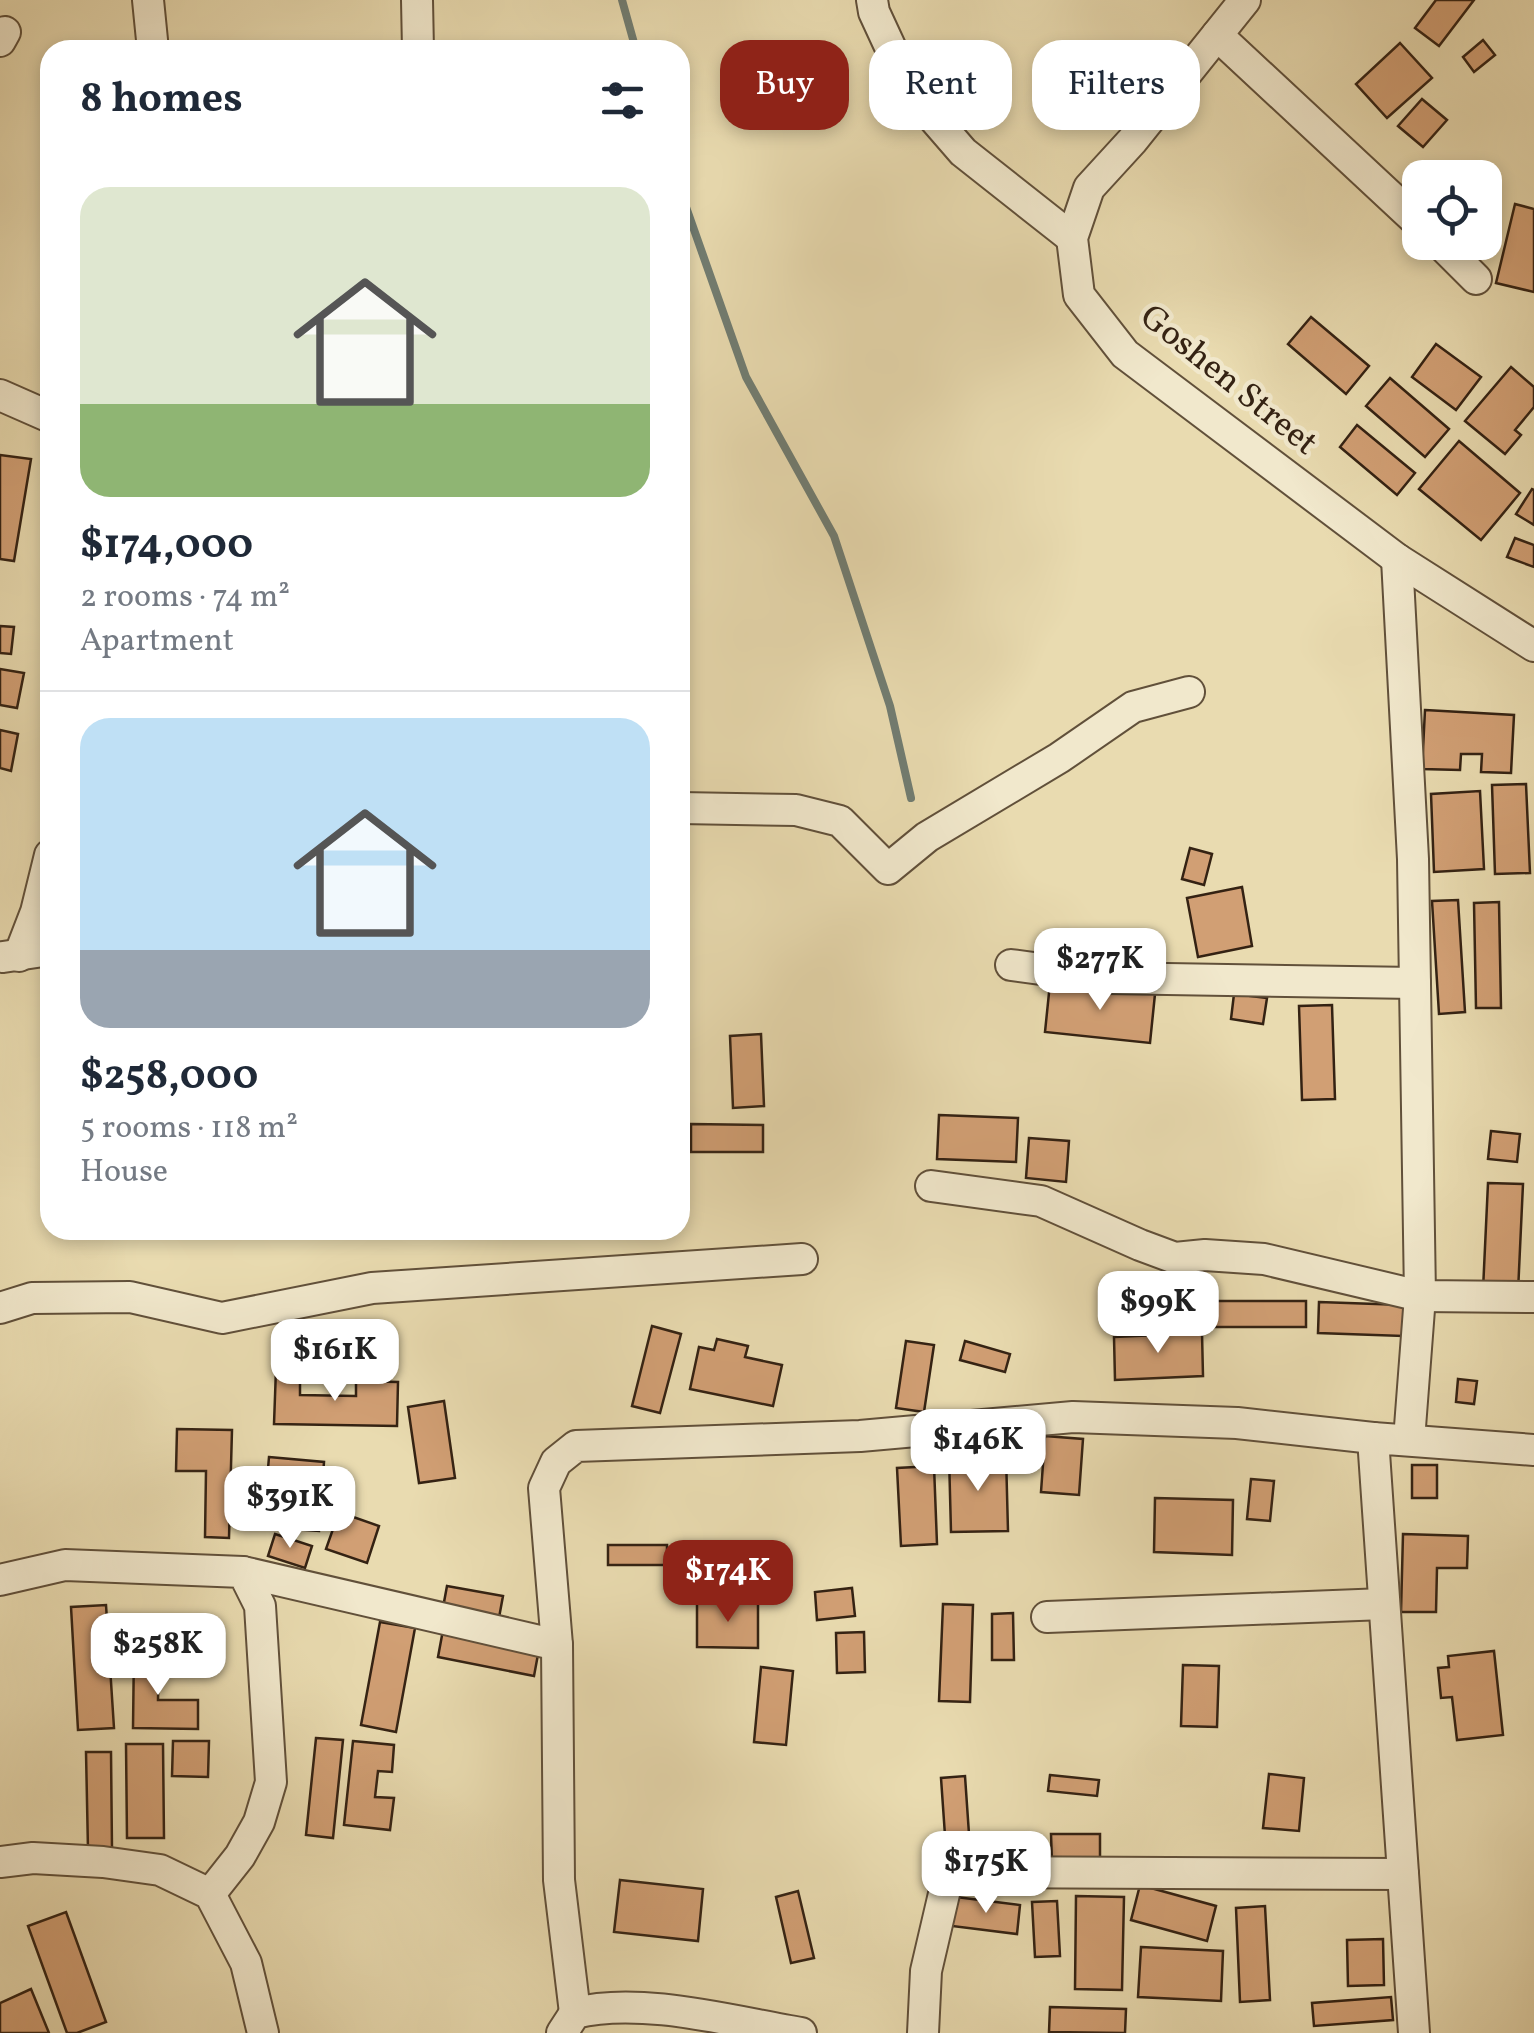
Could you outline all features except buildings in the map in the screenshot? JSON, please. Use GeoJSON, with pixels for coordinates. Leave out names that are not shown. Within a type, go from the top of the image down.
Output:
{"type":"FeatureCollection","features":[{"type":"Feature","properties":{"kind":"street"},"geometry":{"type":"LineString","coordinates":[[148,0],[152,40]]}},
{"type":"Feature","properties":{"kind":"street"},"geometry":{"type":"LineString","coordinates":[[417,0],[418,40]]}},
{"type":"Feature","properties":{"kind":"street"},"geometry":{"type":"LineString","coordinates":[[872,0],[911,92],[963,152],[1072,238]]}},
{"type":"Feature","properties":{"kind":"street","name":"Goshen Street"},"geometry":{"type":"LineString","coordinates":[[1245,0],[1089,188],[1072,238],[1079,296],[1124,354],[1396,560],[1534,646]]}},
{"type":"Feature","properties":{"kind":"street"},"geometry":{"type":"LineString","coordinates":[[1218,34],[1402,207]]}},
{"type":"Feature","properties":{"kind":"street"},"geometry":{"type":"LineString","coordinates":[[1457,260],[1476,279]]}},
{"type":"Feature","properties":{"kind":"street"},"geometry":{"type":"LineString","coordinates":[[0,395],[40,413]]}},
{"type":"Feature","properties":{"kind":"street"},"geometry":{"type":"LineString","coordinates":[[1396,560],[1412,859],[1420,1296],[1409,1440]]}},
{"type":"Feature","properties":{"kind":"street"},"geometry":{"type":"LineString","coordinates":[[690,808],[796,810],[840,821],[888,868],[927,837],[1059,758],[1133,707],[1189,692]]}},
{"type":"Feature","properties":{"kind":"street"},"geometry":{"type":"LineString","coordinates":[[9,957],[36,912],[40,896]]}},
{"type":"Feature","properties":{"kind":"street"},"geometry":{"type":"LineString","coordinates":[[9,957],[40,952]]}},
{"type":"Feature","properties":{"kind":"street"},"geometry":{"type":"LineString","coordinates":[[1011,965],[1107,978],[1415,982]]}},
{"type":"Feature","properties":{"kind":"street"},"geometry":{"type":"LineString","coordinates":[[931,1186],[1041,1201],[1175,1258],[1205,1255],[1264,1259],[1420,1296],[1534,1297]]}},
{"type":"Feature","properties":{"kind":"street"},"geometry":{"type":"LineString","coordinates":[[0,1308],[32,1298],[130,1298],[222,1318],[372,1288],[802,1260]]}},
{"type":"Feature","properties":{"kind":"street"},"geometry":{"type":"LineString","coordinates":[[801,2033],[657,2010],[594,2008],[568,2023],[560,1880],[557,1645],[544,1488],[556,1462],[576,1446],[860,1436],[1074,1417],[1237,1423],[1534,1450]]}},
{"type":"Feature","properties":{"kind":"street"},"geometry":{"type":"LineString","coordinates":[[1373,1438],[1414,2033]]}},
{"type":"Feature","properties":{"kind":"street"},"geometry":{"type":"LineString","coordinates":[[0,1580],[65,1565],[243,1572],[557,1645]]}},
{"type":"Feature","properties":{"kind":"street"},"geometry":{"type":"LineString","coordinates":[[210,1894],[240,1856],[259,1822],[270,1782],[260,1606],[243,1572]]}},
{"type":"Feature","properties":{"kind":"street"},"geometry":{"type":"LineString","coordinates":[[1047,1617],[1384,1604]]}},
{"type":"Feature","properties":{"kind":"street"},"geometry":{"type":"LineString","coordinates":[[0,1862],[33,1858],[160,1870],[210,1894],[246,1963],[264,2033]]}},
{"type":"Feature","properties":{"kind":"street"},"geometry":{"type":"LineString","coordinates":[[923,2033],[926,1971],[934,1935],[947,1881],[959,1872],[1404,1874]]}},
{"type":"Feature","properties":{"kind":"waterway"},"geometry":{"type":"LineString","coordinates":[[622,0],[633,40]]}},
{"type":"Feature","properties":{"kind":"waterway"},"geometry":{"type":"LineString","coordinates":[[690,218],[746,377],[834,536],[890,706],[911,798]]}}]}
